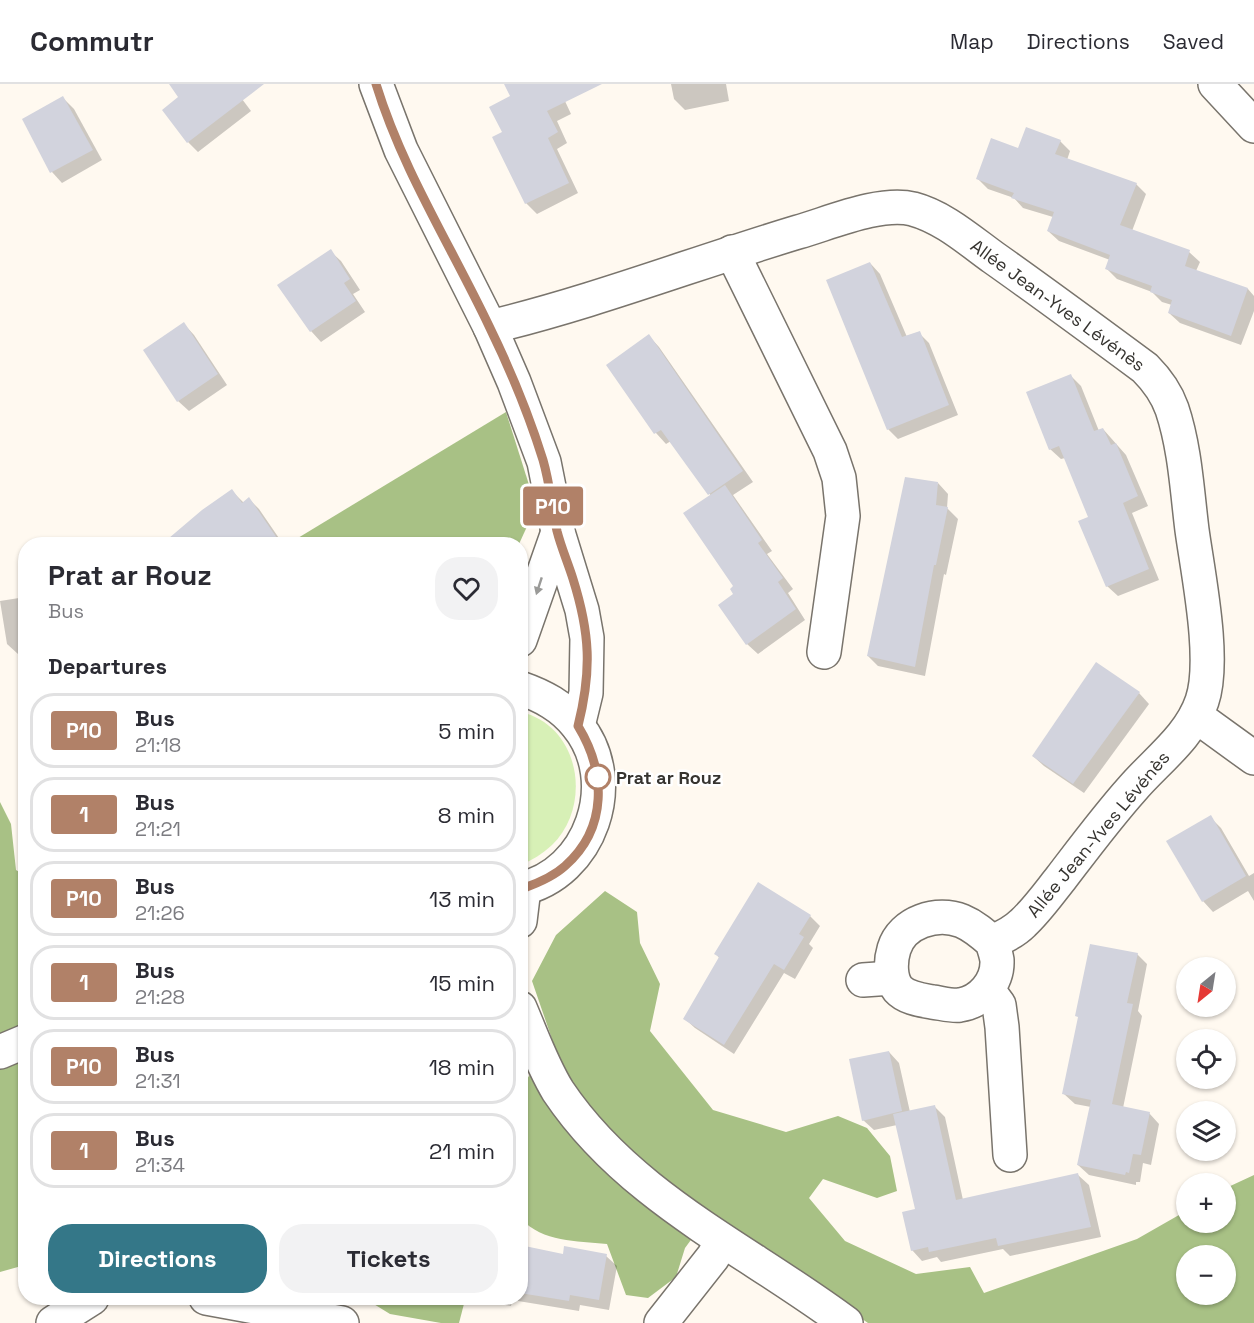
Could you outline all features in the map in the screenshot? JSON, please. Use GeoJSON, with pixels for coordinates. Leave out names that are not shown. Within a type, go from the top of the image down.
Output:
{"type":"FeatureCollection","features":[{"type":"Feature","properties":{"kind":"street"},"geometry":{"type":"LineString","coordinates":[[376,84],[401,150],[490,327],[514,382],[544,462],[558,532],[582,610],[587,638],[586,693],[578,726]]}},
{"type":"Feature","properties":{"kind":"street"},"geometry":{"type":"LineString","coordinates":[[1220,86],[1254,126]]}},
{"type":"Feature","properties":{"kind":"street","name":"Allée Jean-Yves Lévénès"},"geometry":{"type":"LineString","coordinates":[[490,327],[562,308],[732,252],[864,213],[888,208],[911,209],[933,216],[963,236],[1145,368],[1161,384],[1180,439],[1208,663],[1206,690],[1196,716],[1182,736],[1132,788],[1024,922],[1008,935],[992,942]]}},
{"type":"Feature","properties":{"kind":"street"},"geometry":{"type":"LineString","coordinates":[[732,252],[830,451],[839,478],[843,516],[824,652]]}},
{"type":"Feature","properties":{"kind":"street"},"geometry":{"type":"LineString","coordinates":[[528,617],[558,532]]}},
{"type":"Feature","properties":{"kind":"street"},"geometry":{"type":"LineString","coordinates":[[528,691],[540,695],[561,708],[578,726],[596,761],[599,784],[598,807],[591,829],[580,849],[565,866],[545,880],[528,887]]}},
{"type":"Feature","properties":{"kind":"street"},"geometry":{"type":"LineString","coordinates":[[1196,716],[1254,758]]}},
{"type":"Feature","properties":{"kind":"street"},"geometry":{"type":"LineString","coordinates":[[938,917],[961,921],[980,931],[992,942],[997,961],[994,977],[988,990],[974,1001],[958,1005],[917,1000],[878,979],[891,961],[894,948],[903,933],[918,922],[938,917]]}},
{"type":"Feature","properties":{"kind":"street"},"geometry":{"type":"LineString","coordinates":[[988,990],[999,1005],[1002,1027],[1010,1155]]}},
{"type":"Feature","properties":{"kind":"street"},"geometry":{"type":"LineString","coordinates":[[528,1027],[545,1067],[558,1090],[583,1124],[610,1154],[639,1180],[722,1241],[818,1302],[846,1323]]}},
{"type":"Feature","properties":{"kind":"street"},"geometry":{"type":"LineString","coordinates":[[0,1052],[18,1044]]}},
{"type":"Feature","properties":{"kind":"street"},"geometry":{"type":"LineString","coordinates":[[661,1323],[713,1257],[722,1241]]}},
{"type":"Feature","properties":{"kind":"street"},"geometry":{"type":"LineString","coordinates":[[53,1323],[81,1305]]}},
{"type":"Feature","properties":{"kind":"street"},"geometry":{"type":"LineString","coordinates":[[244,1305],[342,1323]]}},
{"type":"Feature","properties":{"kind":"green space"},"geometry":{"type":"Polygon","coordinates":[[[506,412],[536,507],[522,537],[300,537],[506,412]]]}},
{"type":"Feature","properties":{"kind":"green space"},"geometry":{"type":"Polygon","coordinates":[[[528,715],[541,720],[556,733],[568,750],[574,769],[576,789],[573,809],[565,828],[549,848],[528,861],[528,715]]]}},
{"type":"Feature","properties":{"kind":"green space"},"geometry":{"type":"Polygon","coordinates":[[[0,802],[11,824],[16,870],[18,871],[18,1267],[0,1272],[0,802]]]}},
{"type":"Feature","properties":{"kind":"green space"},"geometry":{"type":"Polygon","coordinates":[[[605,891],[637,912],[640,943],[660,984],[650,1031],[713,1110],[786,1132],[838,1116],[867,1128],[890,1156],[897,1191],[877,1198],[823,1179],[809,1198],[845,1241],[916,1274],[970,1267],[984,1293],[1137,1239],[1176,1217],[1176,1233],[1236,1233],[1236,1183],[1254,1175],[1254,1323],[868,1323],[710,1214],[685,1248],[676,1277],[648,1298],[626,1295],[607,1244],[561,1239],[539,1232],[528,1225],[528,1077],[553,1042],[532,981],[556,935],[605,891]]]}},
{"type":"Feature","properties":{"kind":"green space"},"geometry":{"type":"Polygon","coordinates":[[[375,1305],[464,1305],[459,1323],[441,1323],[390,1314],[375,1305]]]}},
{"type":"Feature","properties":{"kind":"building"},"geometry":{"type":"Polygon","coordinates":[[[169,84],[264,84],[187,143],[162,110],[178,97],[169,84]]]}},
{"type":"Feature","properties":{"kind":"building"},"geometry":{"type":"Polygon","coordinates":[[[504,84],[602,84],[547,111],[558,132],[548,138],[569,183],[525,204],[492,137],[502,132],[489,107],[510,96],[504,84]]]}},
{"type":"Feature","properties":{"kind":"building"},"geometry":{"type":"Polygon","coordinates":[[[63,96],[93,150],[50,173],[22,119],[63,96]]]}},
{"type":"Feature","properties":{"kind":"building"},"geometry":{"type":"Polygon","coordinates":[[[1026,127],[1061,140],[1055,154],[1137,183],[1120,225],[1190,250],[1185,266],[1248,288],[1231,336],[1168,313],[1172,300],[1150,292],[1152,286],[1105,269],[1110,255],[1047,231],[1054,212],[1011,198],[1014,193],[976,179],[991,138],[1018,148],[1026,127]]]}},
{"type":"Feature","properties":{"kind":"building"},"geometry":{"type":"Polygon","coordinates":[[[331,249],[350,279],[344,283],[356,301],[310,332],[277,285],[331,249]]]}},
{"type":"Feature","properties":{"kind":"building"},"geometry":{"type":"Polygon","coordinates":[[[870,262],[902,337],[920,331],[949,405],[887,430],[826,280],[870,262]]]}},
{"type":"Feature","properties":{"kind":"building"},"geometry":{"type":"Polygon","coordinates":[[[184,322],[218,374],[177,402],[143,350],[184,322]]]}},
{"type":"Feature","properties":{"kind":"building"},"geometry":{"type":"Polygon","coordinates":[[[649,334],[743,471],[708,495],[661,430],[654,434],[606,365],[649,334]]]}},
{"type":"Feature","properties":{"kind":"building"},"geometry":{"type":"Polygon","coordinates":[[[1071,374],[1094,431],[1103,428],[1111,445],[1116,443],[1138,496],[1123,503],[1149,569],[1106,587],[1078,521],[1088,517],[1059,446],[1049,450],[1026,392],[1071,374]]]}},
{"type":"Feature","properties":{"kind":"building"},"geometry":{"type":"Polygon","coordinates":[[[905,477],[938,482],[936,505],[948,507],[936,565],[934,565],[915,667],[867,656],[905,477]]]}},
{"type":"Feature","properties":{"kind":"building"},"geometry":{"type":"Polygon","coordinates":[[[725,485],[762,540],[758,543],[783,578],[778,582],[796,609],[746,645],[718,605],[733,594],[730,589],[733,586],[683,513],[725,485]]]}},
{"type":"Feature","properties":{"kind":"building"},"geometry":{"type":"Polygon","coordinates":[[[232,489],[242,503],[249,497],[276,537],[170,537],[202,510],[232,489]]]}},
{"type":"Feature","properties":{"kind":"building"},"geometry":{"type":"Polygon","coordinates":[[[1096,662],[1140,692],[1073,784],[1032,756],[1096,662]]]}},
{"type":"Feature","properties":{"kind":"building"},"geometry":{"type":"Polygon","coordinates":[[[1211,815],[1246,876],[1202,902],[1166,841],[1211,815]]]}},
{"type":"Feature","properties":{"kind":"building"},"geometry":{"type":"Polygon","coordinates":[[[758,882],[811,915],[799,934],[804,937],[784,970],[774,964],[724,1045],[683,1019],[719,957],[714,954],[758,882]]]}},
{"type":"Feature","properties":{"kind":"building"},"geometry":{"type":"Polygon","coordinates":[[[1090,944],[1138,953],[1127,1003],[1133,1004],[1112,1104],[1150,1112],[1141,1155],[1133,1154],[1129,1173],[1126,1172],[1125,1175],[1077,1165],[1091,1100],[1062,1094],[1090,944]]]}},
{"type":"Feature","properties":{"kind":"building"},"geometry":{"type":"Polygon","coordinates":[[[889,1051],[902,1111],[862,1121],[849,1059],[889,1051]]]}},
{"type":"Feature","properties":{"kind":"building"},"geometry":{"type":"Polygon","coordinates":[[[935,1105],[956,1200],[1078,1173],[1091,1227],[998,1246],[996,1238],[929,1252],[928,1247],[911,1251],[902,1212],[915,1209],[893,1114],[935,1105]]]}},
{"type":"Feature","properties":{"kind":"building"},"geometry":{"type":"Polygon","coordinates":[[[564,1246],[607,1254],[599,1300],[570,1295],[569,1301],[528,1294],[528,1247],[563,1254],[564,1246]]]}},
{"type":"Feature","properties":{"kind":"bus line","name":"P10"},"geometry":{"type":"LineString","coordinates":[[376,84],[401,150],[490,327],[514,382],[544,462],[558,532],[582,610],[587,638],[588,668],[586,693],[578,726],[596,761],[599,784],[598,807],[591,829],[580,849],[565,866],[545,880],[528,886]]}},
{"type":"Feature","properties":{"kind":"place","name":"Prat ar Rouz"},"geometry":{"type":"Point","coordinates":[598,777]}}]}
